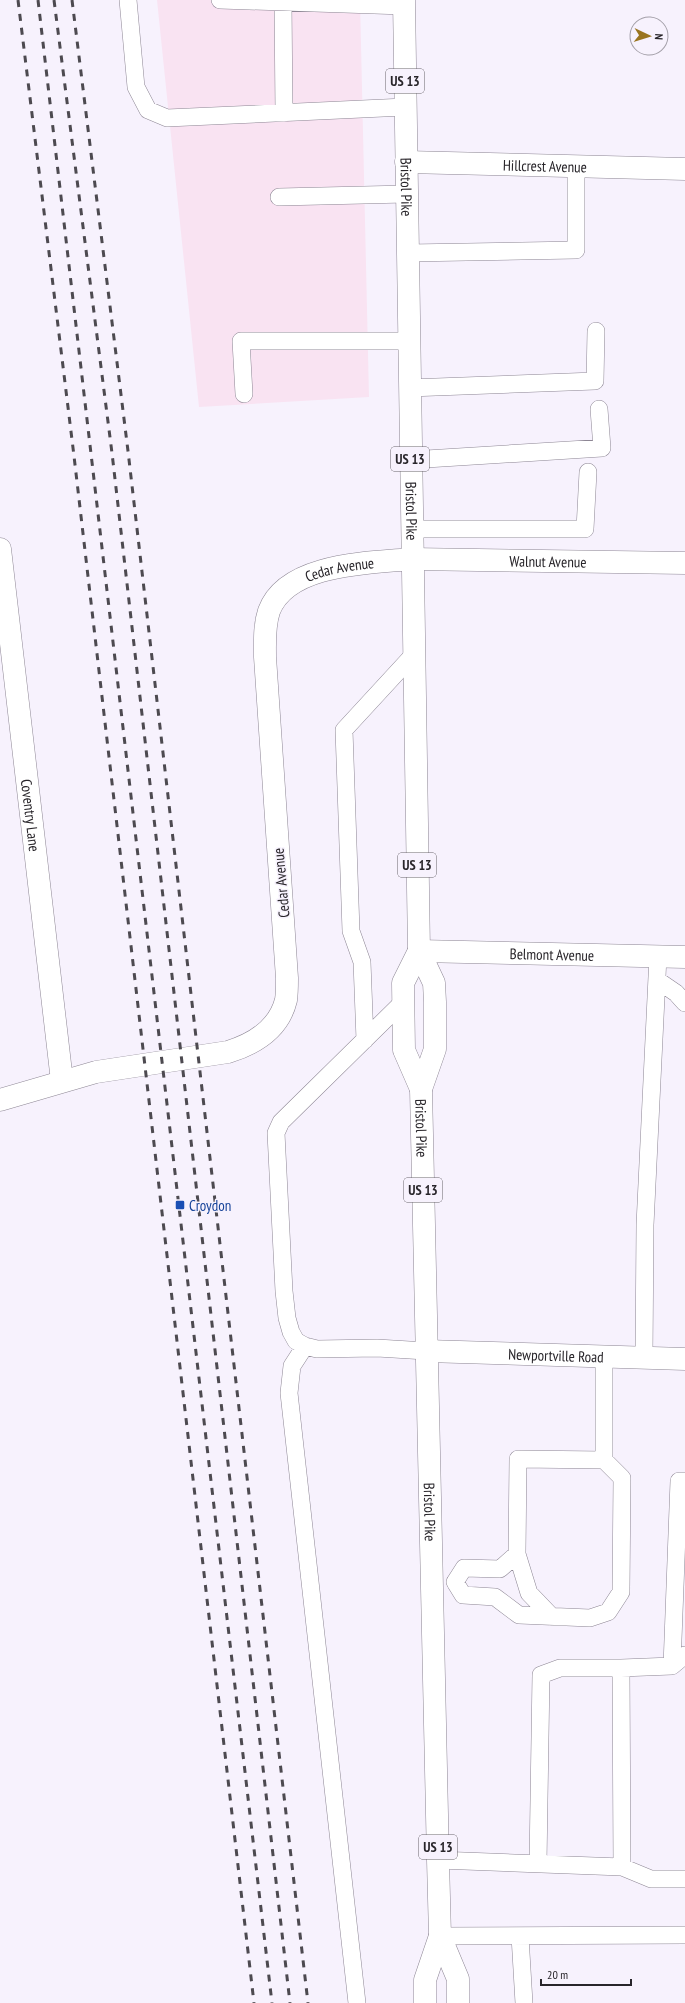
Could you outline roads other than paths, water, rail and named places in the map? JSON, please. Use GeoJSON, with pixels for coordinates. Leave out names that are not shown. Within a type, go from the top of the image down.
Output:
{"type":"FeatureCollection","features":[{"type":"Feature","properties":{"kind":"main road","name":"Bristol Pike"},"geometry":{"type":"LineString","coordinates":[[404,3],[406,194],[409,253],[410,460],[419,951],[434,982],[436,1049],[421,1088],[440,1936],[425,1980],[425,2003]]}},
{"type":"Feature","properties":{"kind":"main road","name":"Hillcrest Avenue"},"geometry":{"type":"LineString","coordinates":[[406,162],[685,169]]}},
{"type":"Feature","properties":{"kind":"main road","name":"Coventry Lane"},"geometry":{"type":"LineString","coordinates":[[0,549],[7,656],[62,1081]]}},
{"type":"Feature","properties":{"kind":"main road","name":"Walnut Avenue"},"geometry":{"type":"LineString","coordinates":[[412,559],[685,563]]}},
{"type":"Feature","properties":{"kind":"main road","name":"Cedar Avenue"},"geometry":{"type":"LineString","coordinates":[[0,1100],[62,1081],[124,1066],[228,1052],[245,1047],[259,1039],[271,1029],[280,1015],[286,1000],[287,978],[265,657],[265,630],[269,611],[279,594],[305,576],[351,565],[412,559]]}},
{"type":"Feature","properties":{"kind":"main road","name":"Bristol Pike"},"geometry":{"type":"LineString","coordinates":[[419,951],[403,983],[403,1002],[404,1050],[421,1088]]}},
{"type":"Feature","properties":{"kind":"main road","name":"Belmont Avenue"},"geometry":{"type":"LineString","coordinates":[[419,951],[685,957]]}},
{"type":"Feature","properties":{"kind":"main road","name":"Newportville Road"},"geometry":{"type":"LineString","coordinates":[[426,1351],[685,1359]]}},
{"type":"Feature","properties":{"kind":"main road","name":"Bristol Pike"},"geometry":{"type":"LineString","coordinates":[[440,1936],[458,1979],[458,2003]]}},
{"type":"Feature","properties":{"kind":"lane"},"geometry":{"type":"LineString","coordinates":[[128,0],[136,86],[148,110],[167,118],[405,107]]}},
{"type":"Feature","properties":{"kind":"lane"},"geometry":{"type":"LineString","coordinates":[[220,0],[404,3]]}},
{"type":"Feature","properties":{"kind":"lane"},"geometry":{"type":"LineString","coordinates":[[283,2],[284,113]]}},
{"type":"Feature","properties":{"kind":"lane"},"geometry":{"type":"LineString","coordinates":[[409,253],[576,250],[576,166]]}},
{"type":"Feature","properties":{"kind":"lane"},"geometry":{"type":"LineString","coordinates":[[279,197],[406,194]]}},
{"type":"Feature","properties":{"kind":"lane"},"geometry":{"type":"LineString","coordinates":[[409,388],[595,381],[596,331]]}},
{"type":"Feature","properties":{"kind":"lane"},"geometry":{"type":"LineString","coordinates":[[244,394],[241,340],[409,341]]}},
{"type":"Feature","properties":{"kind":"lane"},"geometry":{"type":"LineString","coordinates":[[410,460],[602,448],[599,409]]}},
{"type":"Feature","properties":{"kind":"lane"},"geometry":{"type":"LineString","coordinates":[[412,529],[584,529],[588,472]]}},
{"type":"Feature","properties":{"kind":"lane"},"geometry":{"type":"LineString","coordinates":[[365,1040],[362,962],[351,931],[344,730],[414,654]]}},
{"type":"Feature","properties":{"kind":"lane"},"geometry":{"type":"LineString","coordinates":[[644,1358],[645,1225],[658,956]]}},
{"type":"Feature","properties":{"kind":"lane"},"geometry":{"type":"LineString","coordinates":[[657,980],[676,993],[685,1003]]}},
{"type":"Feature","properties":{"kind":"lane"},"geometry":{"type":"LineString","coordinates":[[403,1002],[281,1122],[276,1133],[284,1283],[291,1332],[296,1341],[305,1346],[317,1349],[426,1351]]}},
{"type":"Feature","properties":{"kind":"lane"},"geometry":{"type":"LineString","coordinates":[[305,1346],[292,1366],[289,1392],[357,2003]]}},
{"type":"Feature","properties":{"kind":"lane"},"geometry":{"type":"LineString","coordinates":[[604,1357],[604,1460]]}},
{"type":"Feature","properties":{"kind":"lane"},"geometry":{"type":"LineString","coordinates":[[455,1582],[463,1595],[495,1596],[518,1615],[552,1617],[590,1618],[608,1612],[621,1592],[622,1478],[604,1460],[518,1459],[517,1554],[529,1593],[552,1617]]}},
{"type":"Feature","properties":{"kind":"lane"},"geometry":{"type":"LineString","coordinates":[[672,1666],[678,1481],[685,1481]]}},
{"type":"Feature","properties":{"kind":"lane"},"geometry":{"type":"LineString","coordinates":[[455,1582],[464,1568],[500,1569],[517,1554]]}},
{"type":"Feature","properties":{"kind":"lane"},"geometry":{"type":"LineString","coordinates":[[432,1581],[455,1582]]}},
{"type":"Feature","properties":{"kind":"lane"},"geometry":{"type":"LineString","coordinates":[[538,1864],[541,1675],[560,1668],[672,1666],[685,1655]]}},
{"type":"Feature","properties":{"kind":"lane"},"geometry":{"type":"LineString","coordinates":[[621,1668],[622,1867]]}},
{"type":"Feature","properties":{"kind":"lane"},"geometry":{"type":"LineString","coordinates":[[438,1860],[622,1867],[651,1879],[685,1880]]}},
{"type":"Feature","properties":{"kind":"lane"},"geometry":{"type":"LineString","coordinates":[[440,1936],[685,1935]]}},
{"type":"Feature","properties":{"kind":"lane"},"geometry":{"type":"LineString","coordinates":[[520,1936],[524,2003]]}},
{"type":"Feature","properties":{"kind":"railway"},"geometry":{"type":"LineString","coordinates":[[18,0],[74,456],[254,2003]]}},
{"type":"Feature","properties":{"kind":"railway"},"geometry":{"type":"LineString","coordinates":[[38,0],[272,2003]]}},
{"type":"Feature","properties":{"kind":"railway"},"geometry":{"type":"LineString","coordinates":[[54,0],[112,453],[290,2003]]}},
{"type":"Feature","properties":{"kind":"railway"},"geometry":{"type":"LineString","coordinates":[[72,0],[128,451],[308,2003]]}},
{"type":"Feature","properties":{"kind":"place","name":"Croydon"},"geometry":{"type":"Point","coordinates":[180,1205]}}]}
